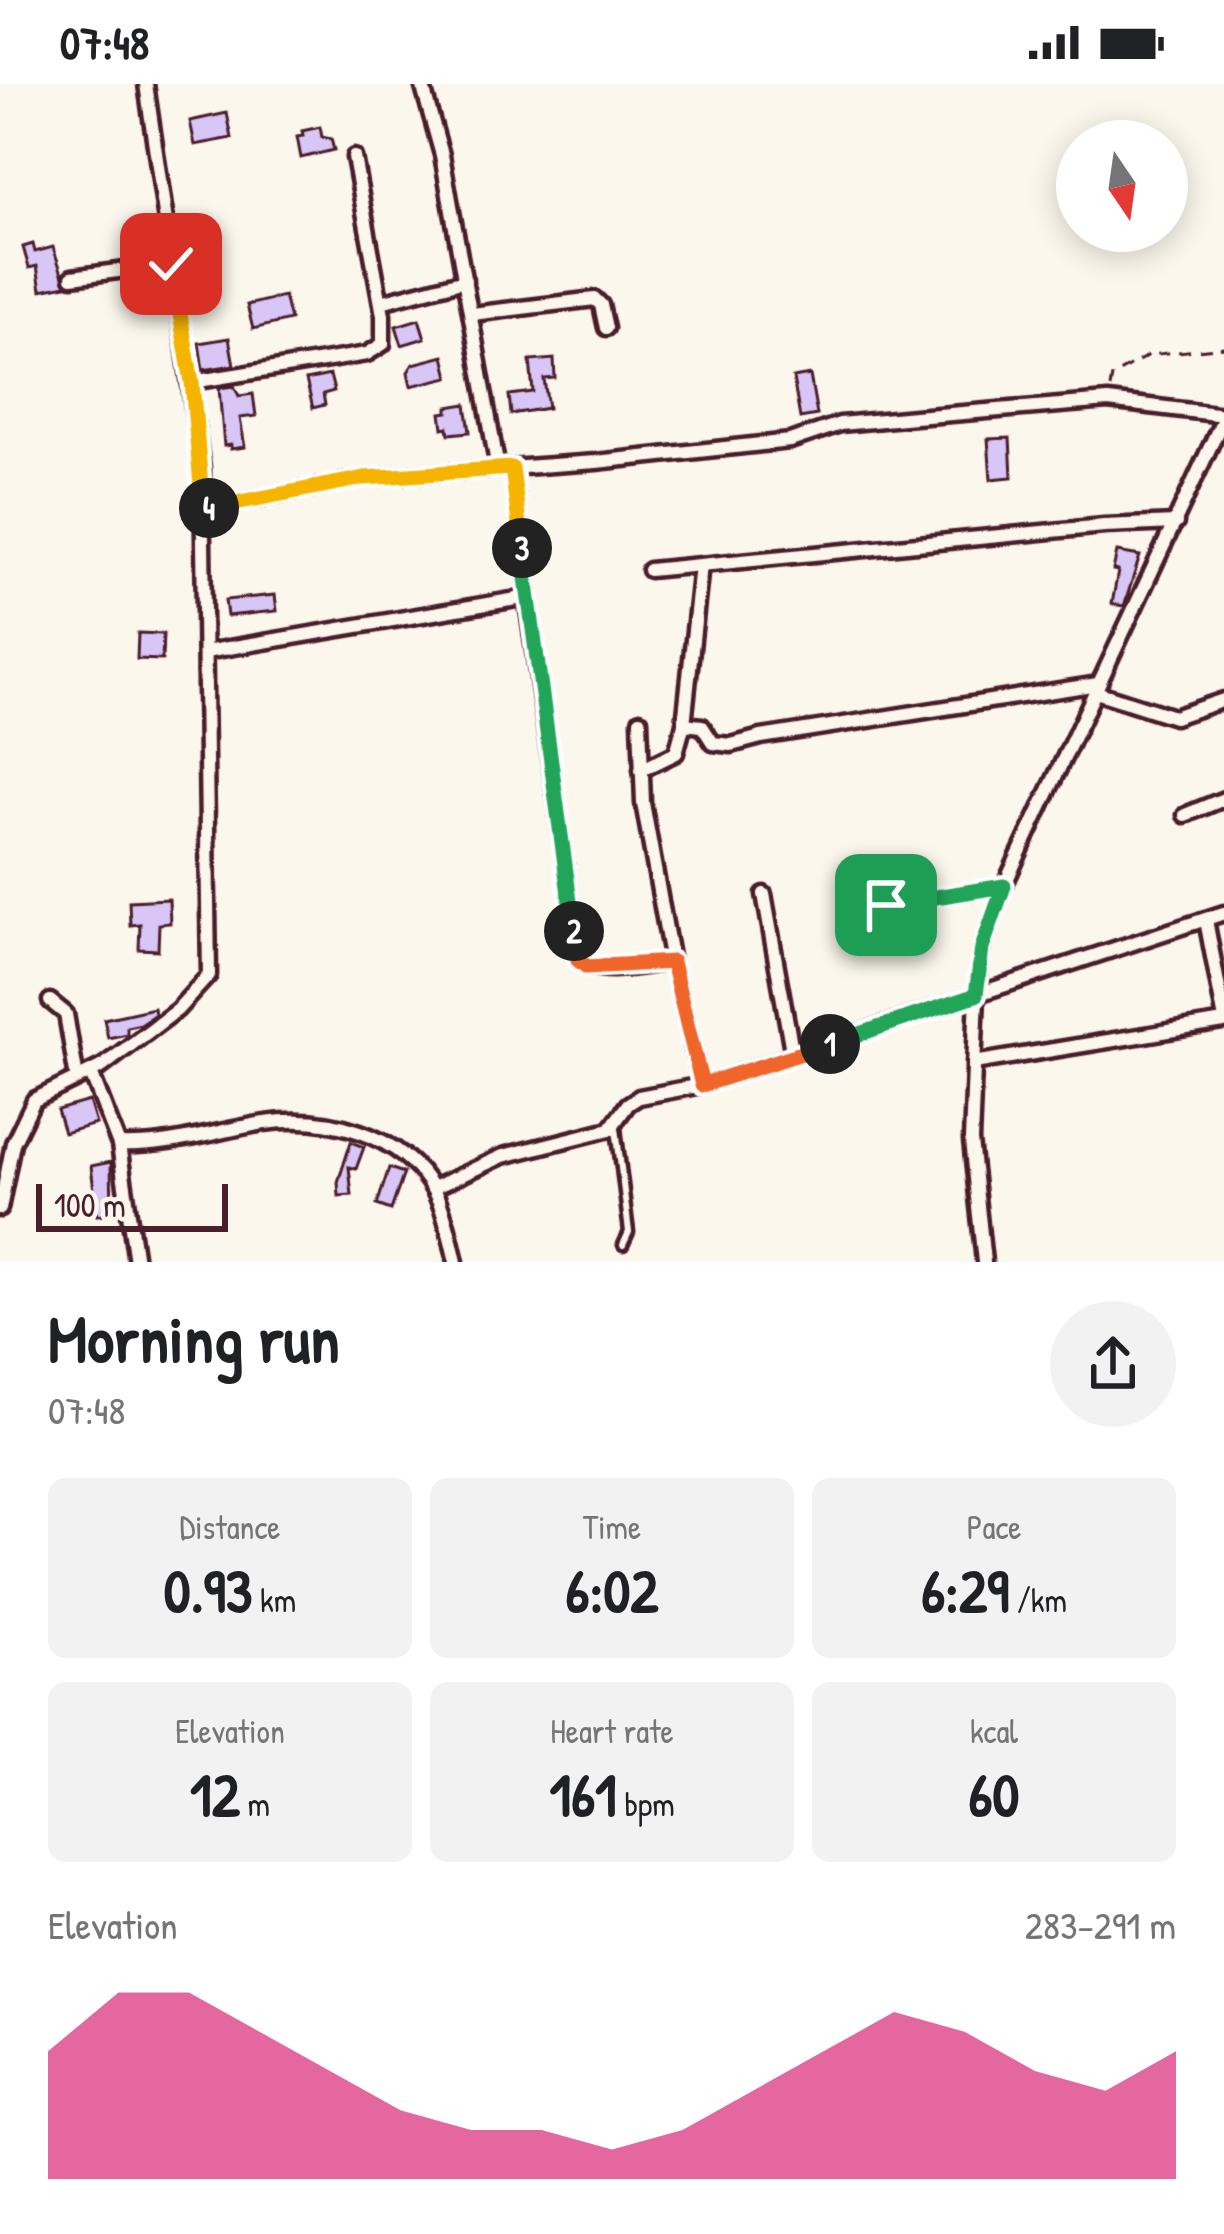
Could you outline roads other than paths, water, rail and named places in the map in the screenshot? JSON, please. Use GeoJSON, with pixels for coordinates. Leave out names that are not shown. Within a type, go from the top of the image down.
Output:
{"type":"FeatureCollection","features":[{"type":"Feature","properties":{"kind":"street"},"geometry":{"type":"LineString","coordinates":[[0,1209],[13,1143],[34,1100],[84,1076],[177,1010],[208,975],[203,509],[192,382],[146,84]]}},
{"type":"Feature","properties":{"kind":"street"},"geometry":{"type":"LineString","coordinates":[[422,84],[442,155],[505,468],[578,960],[587,967],[602,968],[672,962]]}},
{"type":"Feature","properties":{"kind":"street"},"geometry":{"type":"LineString","coordinates":[[192,382],[367,354],[383,344],[386,333],[354,157]]}},
{"type":"Feature","properties":{"kind":"street"},"geometry":{"type":"LineString","coordinates":[[72,277],[171,264]]}},
{"type":"Feature","properties":{"kind":"street"},"geometry":{"type":"LineString","coordinates":[[381,302],[465,280]]}},
{"type":"Feature","properties":{"kind":"street"},"geometry":{"type":"LineString","coordinates":[[472,314],[595,298],[602,305],[606,328]]}},
{"type":"Feature","properties":{"kind":"street"},"geometry":{"type":"LineString","coordinates":[[203,509],[364,478],[790,441],[840,424],[1108,401],[1224,416],[1004,886],[982,948],[976,995],[972,1162],[984,1262]]}},
{"type":"Feature","properties":{"kind":"street"},"geometry":{"type":"LineString","coordinates":[[649,570],[1177,523]]}},
{"type":"Feature","properties":{"kind":"street"},"geometry":{"type":"LineString","coordinates":[[641,770],[676,753],[684,724],[700,565]]}},
{"type":"Feature","properties":{"kind":"street"},"geometry":{"type":"LineString","coordinates":[[205,652],[526,596]]}},
{"type":"Feature","properties":{"kind":"street"},"geometry":{"type":"LineString","coordinates":[[684,724],[702,726],[713,742],[731,745],[1097,688],[1174,717],[1224,700]]}},
{"type":"Feature","properties":{"kind":"street"},"geometry":{"type":"LineString","coordinates":[[640,720],[643,803],[672,962],[702,1085]]}},
{"type":"Feature","properties":{"kind":"street"},"geometry":{"type":"LineString","coordinates":[[1185,815],[1224,799]]}},
{"type":"Feature","properties":{"kind":"street"},"geometry":{"type":"LineString","coordinates":[[886,905],[1004,886]]}},
{"type":"Feature","properties":{"kind":"street"},"geometry":{"type":"LineString","coordinates":[[764,893],[794,1056]]}},
{"type":"Feature","properties":{"kind":"street"},"geometry":{"type":"LineString","coordinates":[[433,1188],[488,1161],[598,1133],[615,1124],[639,1097],[702,1085],[1224,913]]}},
{"type":"Feature","properties":{"kind":"street"},"geometry":{"type":"LineString","coordinates":[[974,1063],[1224,1018],[1206,920]]}},
{"type":"Feature","properties":{"kind":"street"},"geometry":{"type":"LineString","coordinates":[[50,1001],[69,1022],[84,1076],[119,1145],[136,1262]]}},
{"type":"Feature","properties":{"kind":"street"},"geometry":{"type":"LineString","coordinates":[[119,1145],[181,1142],[266,1123],[326,1121],[396,1150],[433,1188],[456,1262]]}},
{"type":"Feature","properties":{"kind":"lane"},"geometry":{"type":"LineString","coordinates":[[615,1124],[629,1232],[623,1245]]}}]}
